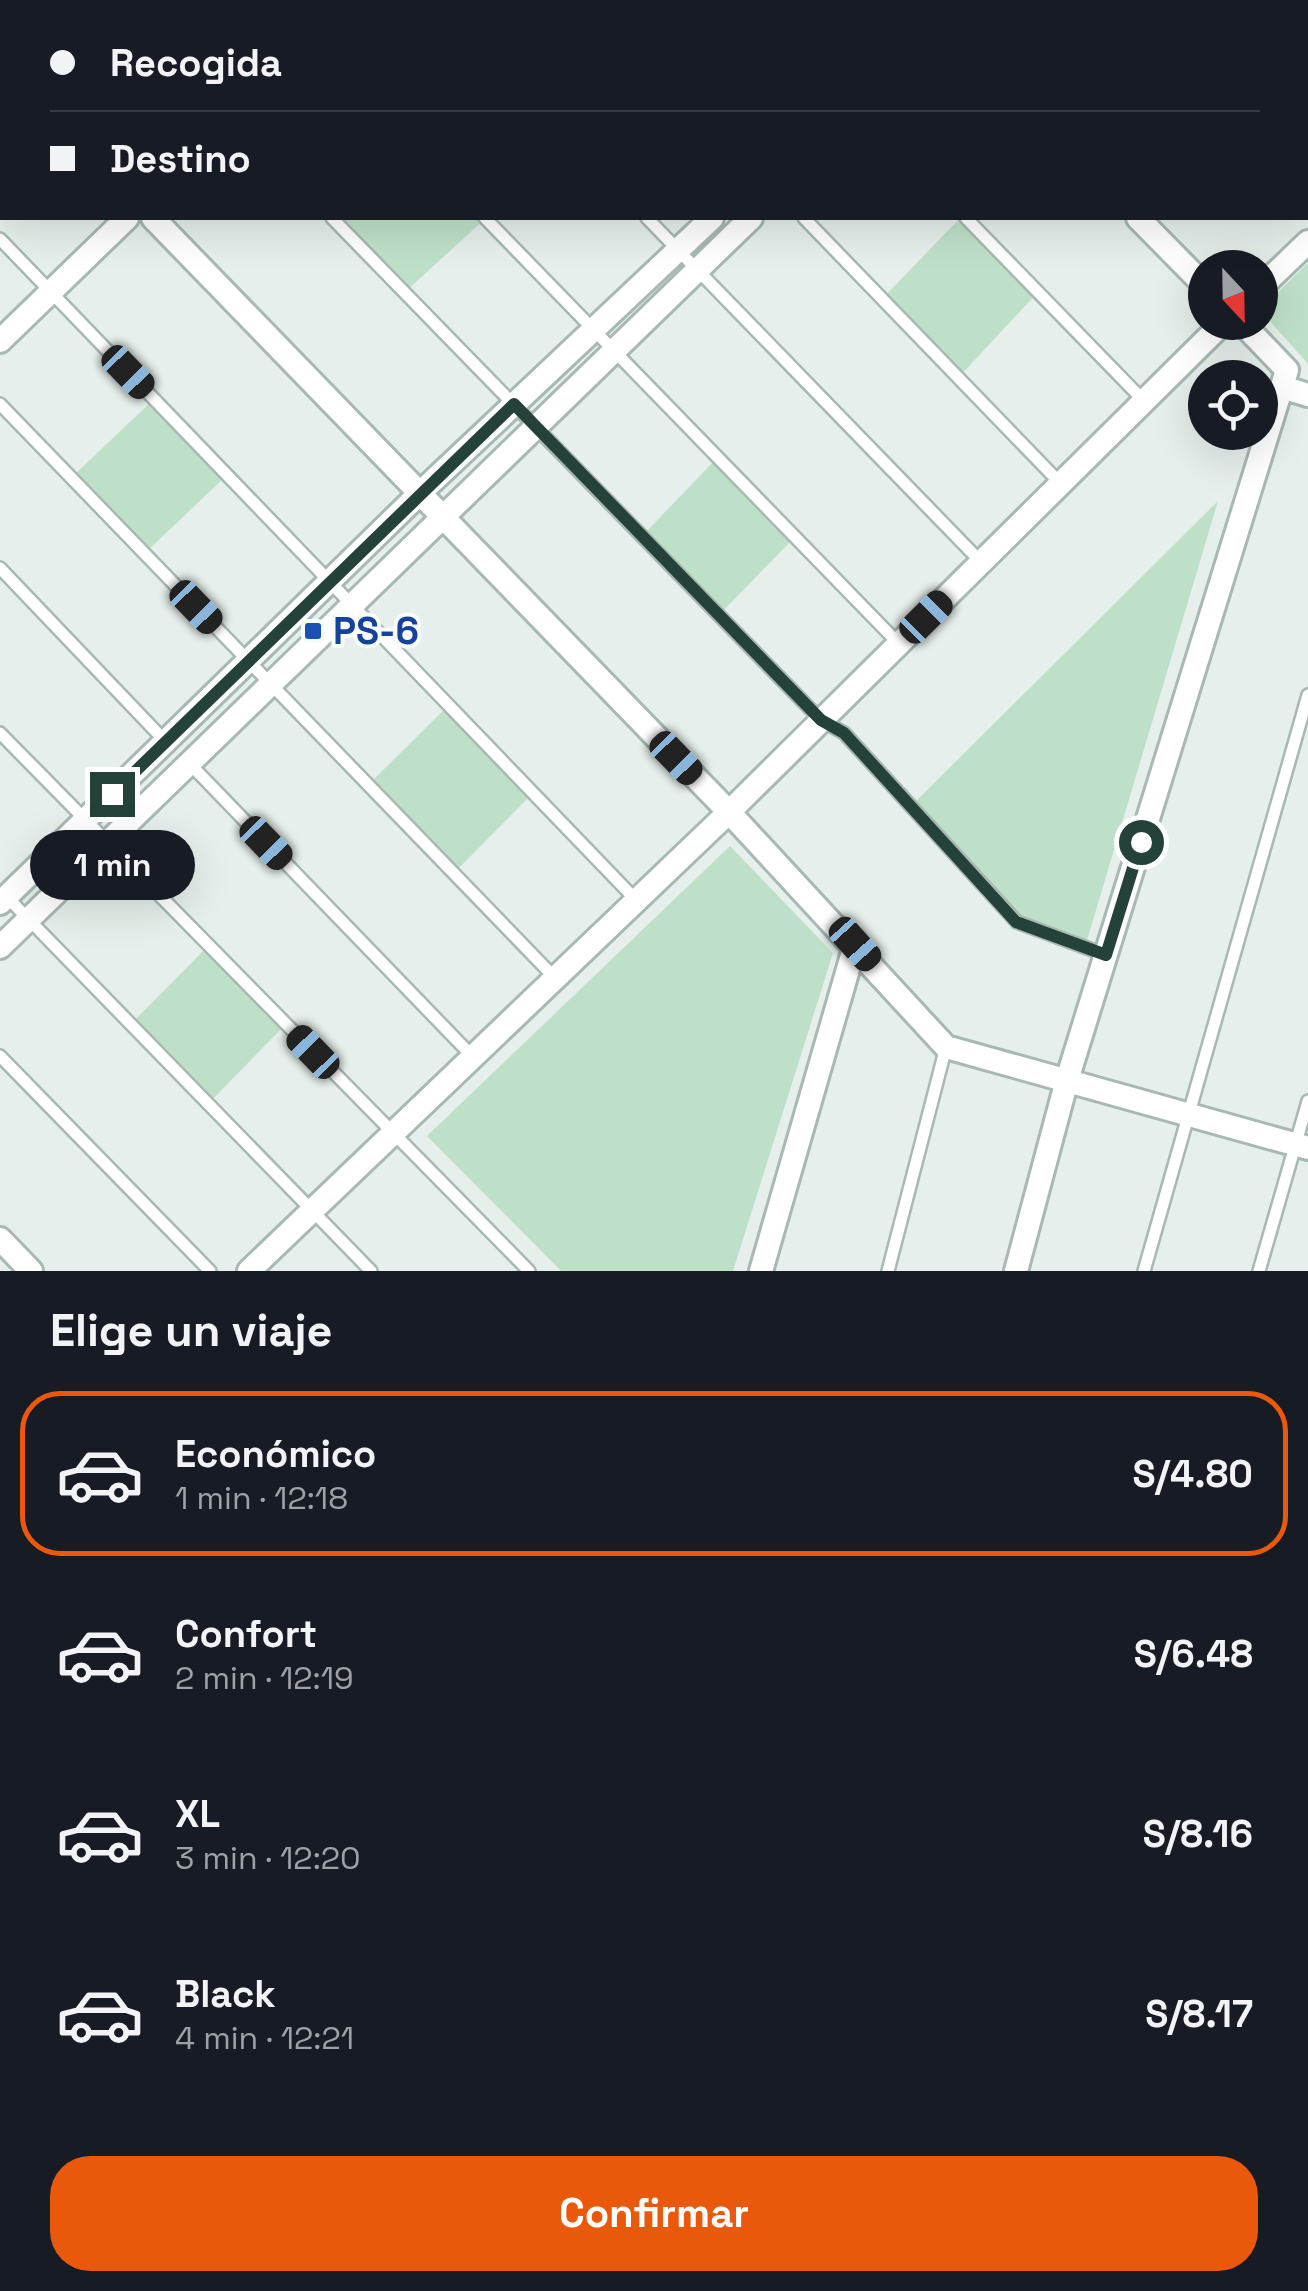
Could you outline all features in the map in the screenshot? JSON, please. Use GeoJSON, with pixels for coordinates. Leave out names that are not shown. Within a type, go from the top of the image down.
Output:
{"type":"FeatureCollection","features":[{"type":"Feature","properties":{"kind":"street"},"geometry":{"type":"LineString","coordinates":[[0,341],[125,220]]}},
{"type":"Feature","properties":{"kind":"street"},"geometry":{"type":"LineString","coordinates":[[155,220],[855,944],[946,1047],[1302,1146]]}},
{"type":"Feature","properties":{"kind":"street"},"geometry":{"type":"LineString","coordinates":[[2,897],[419,494],[710,220]]}},
{"type":"Feature","properties":{"kind":"street"},"geometry":{"type":"LineString","coordinates":[[0,947],[749,220]]}},
{"type":"Feature","properties":{"kind":"street"},"geometry":{"type":"LineString","coordinates":[[1140,220],[1188,269]]}},
{"type":"Feature","properties":{"kind":"street"},"geometry":{"type":"LineString","coordinates":[[1278,271],[1308,242]]}},
{"type":"Feature","properties":{"kind":"street"},"geometry":{"type":"LineString","coordinates":[[250,1271],[728,812],[1206,340]]}},
{"type":"Feature","properties":{"kind":"street"},"geometry":{"type":"LineString","coordinates":[[1016,1271],[1067,1080],[1287,370],[1258,340]]}},
{"type":"Feature","properties":{"kind":"street"},"geometry":{"type":"LineString","coordinates":[[1282,387],[1308,395]]}},
{"type":"Feature","properties":{"kind":"street"},"geometry":{"type":"LineString","coordinates":[[760,1271],[855,944]]}},
{"type":"Feature","properties":{"kind":"street"},"geometry":{"type":"LineString","coordinates":[[0,1239],[31,1271]]}},
{"type":"Feature","properties":{"kind":"lane"},"geometry":{"type":"LineString","coordinates":[[334,220],[821,720],[844,733],[1016,922],[1106,955]]}},
{"type":"Feature","properties":{"kind":"lane"},"geometry":{"type":"LineString","coordinates":[[487,220],[898,644]]}},
{"type":"Feature","properties":{"kind":"lane"},"geometry":{"type":"LineString","coordinates":[[649,220],[981,562]]}},
{"type":"Feature","properties":{"kind":"lane"},"geometry":{"type":"LineString","coordinates":[[806,220],[1061,484]]}},
{"type":"Feature","properties":{"kind":"lane"},"geometry":{"type":"LineString","coordinates":[[968,220],[1144,401]]}},
{"type":"Feature","properties":{"kind":"lane"},"geometry":{"type":"LineString","coordinates":[[0,239],[636,900]]}},
{"type":"Feature","properties":{"kind":"lane"},"geometry":{"type":"LineString","coordinates":[[0,404],[556,978]]}},
{"type":"Feature","properties":{"kind":"lane"},"geometry":{"type":"LineString","coordinates":[[0,568],[166,742]]}},
{"type":"Feature","properties":{"kind":"lane"},"geometry":{"type":"LineString","coordinates":[[1144,1271],[1308,695]]}},
{"type":"Feature","properties":{"kind":"lane"},"geometry":{"type":"LineString","coordinates":[[0,733],[530,1271]]}},
{"type":"Feature","properties":{"kind":"lane"},"geometry":{"type":"LineString","coordinates":[[189,762],[473,1057]]}},
{"type":"Feature","properties":{"kind":"lane"},"geometry":{"type":"LineString","coordinates":[[2,897],[370,1271]]}},
{"type":"Feature","properties":{"kind":"lane"},"geometry":{"type":"LineString","coordinates":[[888,1271],[946,1047]]}},
{"type":"Feature","properties":{"kind":"lane"},"geometry":{"type":"LineString","coordinates":[[0,1056],[210,1271]]}},
{"type":"Feature","properties":{"kind":"lane"},"geometry":{"type":"LineString","coordinates":[[1259,1271],[1302,1146],[1308,1100]]}},
{"type":"Feature","properties":{"kind":"green space"},"geometry":{"type":"Polygon","coordinates":[[[334,220],[484,220],[405,292],[334,220]]]}},
{"type":"Feature","properties":{"kind":"green space"},"geometry":{"type":"Polygon","coordinates":[[[958,220],[968,220],[1038,292],[958,378],[882,299],[958,220]]]}},
{"type":"Feature","properties":{"kind":"green space"},"geometry":{"type":"Polygon","coordinates":[[[1308,263],[1308,364],[1278,330],[1278,292],[1308,263]]]}},
{"type":"Feature","properties":{"kind":"green space"},"geometry":{"type":"Polygon","coordinates":[[[154,399],[227,475],[145,553],[71,478],[154,399]]]}},
{"type":"Feature","properties":{"kind":"green space"},"geometry":{"type":"Polygon","coordinates":[[[718,457],[795,537],[719,615],[642,536],[718,457]]]}},
{"type":"Feature","properties":{"kind":"green space"},"geometry":{"type":"Polygon","coordinates":[[[1218,501],[1085,947],[1017,922],[910,807],[1218,501]]]}},
{"type":"Feature","properties":{"kind":"green space"},"geometry":{"type":"Polygon","coordinates":[[[449,705],[529,797],[454,873],[368,785],[449,705]]]}},
{"type":"Feature","properties":{"kind":"green space"},"geometry":{"type":"Polygon","coordinates":[[[730,846],[833,953],[733,1271],[561,1271],[427,1136],[730,846]]]}},
{"type":"Feature","properties":{"kind":"green space"},"geometry":{"type":"Polygon","coordinates":[[[209,945],[286,1024],[208,1104],[130,1025],[209,945]]]}},
{"type":"Feature","properties":{"kind":"place","name":"PS-6"},"geometry":{"type":"Point","coordinates":[313,631]}},
{"type":"Feature","properties":{"kind":"route"},"geometry":{"type":"LineString","coordinates":[[112,794],[514,404],[821,720],[844,733],[1016,922],[1106,955],[1141,842]]}}]}
